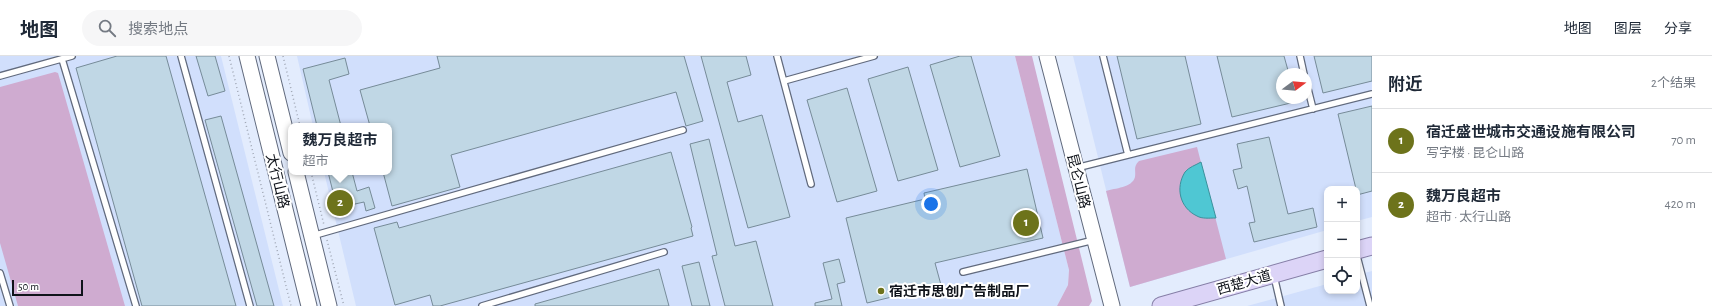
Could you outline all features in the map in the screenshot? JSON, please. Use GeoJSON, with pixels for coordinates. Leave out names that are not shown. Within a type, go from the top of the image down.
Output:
{"type":"FeatureCollection","features":[{"type":"Feature","properties":{"kind":"main road"},"geometry":{"type":"LineString","coordinates":[[1360,249],[1372,246]]}},
{"type":"Feature","properties":{"kind":"main road","name":"西楚大道"},"geometry":{"type":"LineString","coordinates":[[1161,306],[1324,260]]}},
{"type":"Feature","properties":{"kind":"street","name":"太行山路"},"geometry":{"type":"LineString","coordinates":[[247,56],[308,306]]}},
{"type":"Feature","properties":{"kind":"street","name":"太行山路"},"geometry":{"type":"LineString","coordinates":[[267,56],[288,141]]}},
{"type":"Feature","properties":{"kind":"street","name":"昆仑山路"},"geometry":{"type":"LineString","coordinates":[[1047,56],[1112,306]]}},
{"type":"Feature","properties":{"kind":"street","name":"太行山路"},"geometry":{"type":"LineString","coordinates":[[297,175],[329,306]]}},
{"type":"Feature","properties":{"kind":"lane"},"geometry":{"type":"LineString","coordinates":[[0,76],[72,56]]}},
{"type":"Feature","properties":{"kind":"lane"},"geometry":{"type":"LineString","coordinates":[[181,56],[250,306]]}},
{"type":"Feature","properties":{"kind":"lane"},"geometry":{"type":"LineString","coordinates":[[777,56],[811,184]]}},
{"type":"Feature","properties":{"kind":"lane"},"geometry":{"type":"LineString","coordinates":[[784,82],[874,56]]}},
{"type":"Feature","properties":{"kind":"lane"},"geometry":{"type":"LineString","coordinates":[[1103,56],[1128,155]]}},
{"type":"Feature","properties":{"kind":"lane"},"geometry":{"type":"LineString","coordinates":[[1300,56],[1303,68]]}},
{"type":"Feature","properties":{"kind":"lane"},"geometry":{"type":"LineString","coordinates":[[62,59],[136,306]]}},
{"type":"Feature","properties":{"kind":"lane"},"geometry":{"type":"LineString","coordinates":[[1076,168],[1372,94]]}},
{"type":"Feature","properties":{"kind":"lane"},"geometry":{"type":"LineString","coordinates":[[1312,104],[1313,109]]}},
{"type":"Feature","properties":{"kind":"lane"},"geometry":{"type":"LineString","coordinates":[[312,236],[683,130]]}},
{"type":"Feature","properties":{"kind":"lane"},"geometry":{"type":"LineString","coordinates":[[963,272],[1094,240]]}},
{"type":"Feature","properties":{"kind":"lane"},"geometry":{"type":"LineString","coordinates":[[482,306],[495,304],[664,252]]}},
{"type":"Feature","properties":{"kind":"lane"},"geometry":{"type":"LineString","coordinates":[[1358,258],[1370,306]]}},
{"type":"Feature","properties":{"kind":"lane"},"geometry":{"type":"LineString","coordinates":[[0,272],[10,306]]}},
{"type":"Feature","properties":{"kind":"lane"},"geometry":{"type":"LineString","coordinates":[[1273,274],[1281,306]]}},
{"type":"Feature","properties":{"kind":"path"},"geometry":{"type":"LineString","coordinates":[[229,56],[291,306]]}},
{"type":"Feature","properties":{"kind":"path"},"geometry":{"type":"LineString","coordinates":[[283,56],[299,123]]}},
{"type":"Feature","properties":{"kind":"shaded area"},"geometry":{"type":"Polygon","coordinates":[[[0,56],[221,56],[283,306],[0,306],[0,56]]]}},
{"type":"Feature","properties":{"kind":"shaded area"},"geometry":{"type":"Polygon","coordinates":[[[297,56],[1015,56],[1069,270],[1068,285],[1057,306],[356,306],[325,175],[392,175],[392,123],[312,123],[297,56]]]}},
{"type":"Feature","properties":{"kind":"shaded area"},"geometry":{"type":"Polygon","coordinates":[[[1015,56],[1032,56],[1092,301],[1089,306],[1057,306],[1068,285],[1069,270],[1015,56]]]}},
{"type":"Feature","properties":{"kind":"shaded area"},"geometry":{"type":"Polygon","coordinates":[[[1073,56],[1372,56],[1372,217],[1360,220],[1360,186],[1324,186],[1324,231],[1130,287],[1073,56]]]}},
{"type":"Feature","properties":{"kind":"shaded area"},"geometry":{"type":"Polygon","coordinates":[[[55,72],[58,73],[125,306],[18,306],[0,243],[0,87],[55,72]]]}},
{"type":"Feature","properties":{"kind":"shaded area"},"geometry":{"type":"Polygon","coordinates":[[[1197,147],[1226,259],[1130,287],[1106,191],[1123,187],[1133,181],[1135,177],[1135,167],[1139,161],[1197,147]]]}},
{"type":"Feature","properties":{"kind":"shaded area"},"geometry":{"type":"Polygon","coordinates":[[[1372,271],[1372,306],[1247,306],[1324,285],[1324,294],[1360,294],[1360,274],[1372,271]]]}},
{"type":"Feature","properties":{"kind":"water"},"geometry":{"type":"Polygon","coordinates":[[[1201,162],[1216,218],[1203,218],[1197,216],[1187,208],[1181,197],[1180,184],[1185,172],[1201,162]]]}},
{"type":"Feature","properties":{"kind":"building"},"geometry":{"type":"Polygon","coordinates":[[[117,56],[166,56],[236,306],[142,306],[76,68],[117,56]]]}},
{"type":"Feature","properties":{"kind":"building"},"geometry":{"type":"Polygon","coordinates":[[[196,56],[215,56],[225,91],[208,96],[196,56]]]}},
{"type":"Feature","properties":{"kind":"building"},"geometry":{"type":"Polygon","coordinates":[[[437,56],[684,56],[703,121],[686,126],[676,92],[451,155],[460,187],[392,206],[384,175],[392,175],[392,123],[369,123],[360,90],[440,68],[437,56]]]}},
{"type":"Feature","properties":{"kind":"building"},"geometry":{"type":"Polygon","coordinates":[[[701,56],[746,56],[751,75],[727,82],[738,122],[762,115],[790,217],[748,228],[701,56]]]}},
{"type":"Feature","properties":{"kind":"building"},"geometry":{"type":"Polygon","coordinates":[[[960,56],[971,56],[1000,156],[960,167],[930,65],[960,56]]]}},
{"type":"Feature","properties":{"kind":"building"},"geometry":{"type":"Polygon","coordinates":[[[1117,56],[1185,56],[1201,124],[1137,139],[1117,56]]]}},
{"type":"Feature","properties":{"kind":"building"},"geometry":{"type":"Polygon","coordinates":[[[1217,56],[1284,56],[1287,68],[1276,68],[1276,104],[1286,104],[1232,117],[1217,56]]]}},
{"type":"Feature","properties":{"kind":"building"},"geometry":{"type":"Polygon","coordinates":[[[1314,56],[1372,56],[1372,81],[1323,93],[1314,56]]]}},
{"type":"Feature","properties":{"kind":"building"},"geometry":{"type":"Polygon","coordinates":[[[345,58],[349,74],[329,80],[340,123],[316,123],[303,69],[345,58]]]}},
{"type":"Feature","properties":{"kind":"building"},"geometry":{"type":"Polygon","coordinates":[[[908,67],[938,170],[898,181],[868,79],[908,67]]]}},
{"type":"Feature","properties":{"kind":"building"},"geometry":{"type":"Polygon","coordinates":[[[847,88],[877,191],[837,202],[807,100],[847,88]]]}},
{"type":"Feature","properties":{"kind":"building"},"geometry":{"type":"Polygon","coordinates":[[[1372,106],[1372,191],[1360,194],[1360,186],[1355,186],[1338,114],[1372,106]]]}},
{"type":"Feature","properties":{"kind":"building"},"geometry":{"type":"Polygon","coordinates":[[[221,116],[274,306],[257,306],[205,120],[221,116]]]}},
{"type":"Feature","properties":{"kind":"building"},"geometry":{"type":"Polygon","coordinates":[[[1269,137],[1288,214],[1313,208],[1317,227],[1254,242],[1249,223],[1255,222],[1247,186],[1238,189],[1233,170],[1242,168],[1237,144],[1269,137]]]}},
{"type":"Feature","properties":{"kind":"building"},"geometry":{"type":"Polygon","coordinates":[[[709,139],[735,246],[756,241],[773,306],[725,306],[712,256],[717,255],[690,144],[709,139]]]}},
{"type":"Feature","properties":{"kind":"building"},"geometry":{"type":"Polygon","coordinates":[[[671,152],[692,227],[693,236],[440,306],[433,306],[430,295],[395,305],[374,228],[397,222],[399,228],[671,152]]]}},
{"type":"Feature","properties":{"kind":"building"},"geometry":{"type":"Polygon","coordinates":[[[1027,169],[1043,238],[935,263],[941,285],[867,303],[846,218],[925,199],[924,193],[1027,169]]]}},
{"type":"Feature","properties":{"kind":"building"},"geometry":{"type":"Polygon","coordinates":[[[329,175],[353,175],[357,191],[369,187],[375,208],[366,211],[364,202],[337,208],[329,175]]]}},
{"type":"Feature","properties":{"kind":"building"},"geometry":{"type":"Polygon","coordinates":[[[839,259],[845,282],[837,284],[842,306],[815,306],[815,303],[832,299],[823,263],[839,259]]]}},
{"type":"Feature","properties":{"kind":"building"},"geometry":{"type":"Polygon","coordinates":[[[699,262],[710,306],[692,306],[682,266],[699,262]]]}},
{"type":"Feature","properties":{"kind":"building"},"geometry":{"type":"Polygon","coordinates":[[[659,269],[669,306],[535,306],[535,304],[659,269]]]}},
{"type":"Feature","properties":{"kind":"place","name":"魏万良超市"},"geometry":{"type":"Point","coordinates":[340,203]}},
{"type":"Feature","properties":{"kind":"place","name":"宿迁盛世城市交通设施有限公司"},"geometry":{"type":"Point","coordinates":[1026,223]}},
{"type":"Feature","properties":{"kind":"place","name":"宿迁市思创广告制品厂"},"geometry":{"type":"Point","coordinates":[881,291]}}]}
